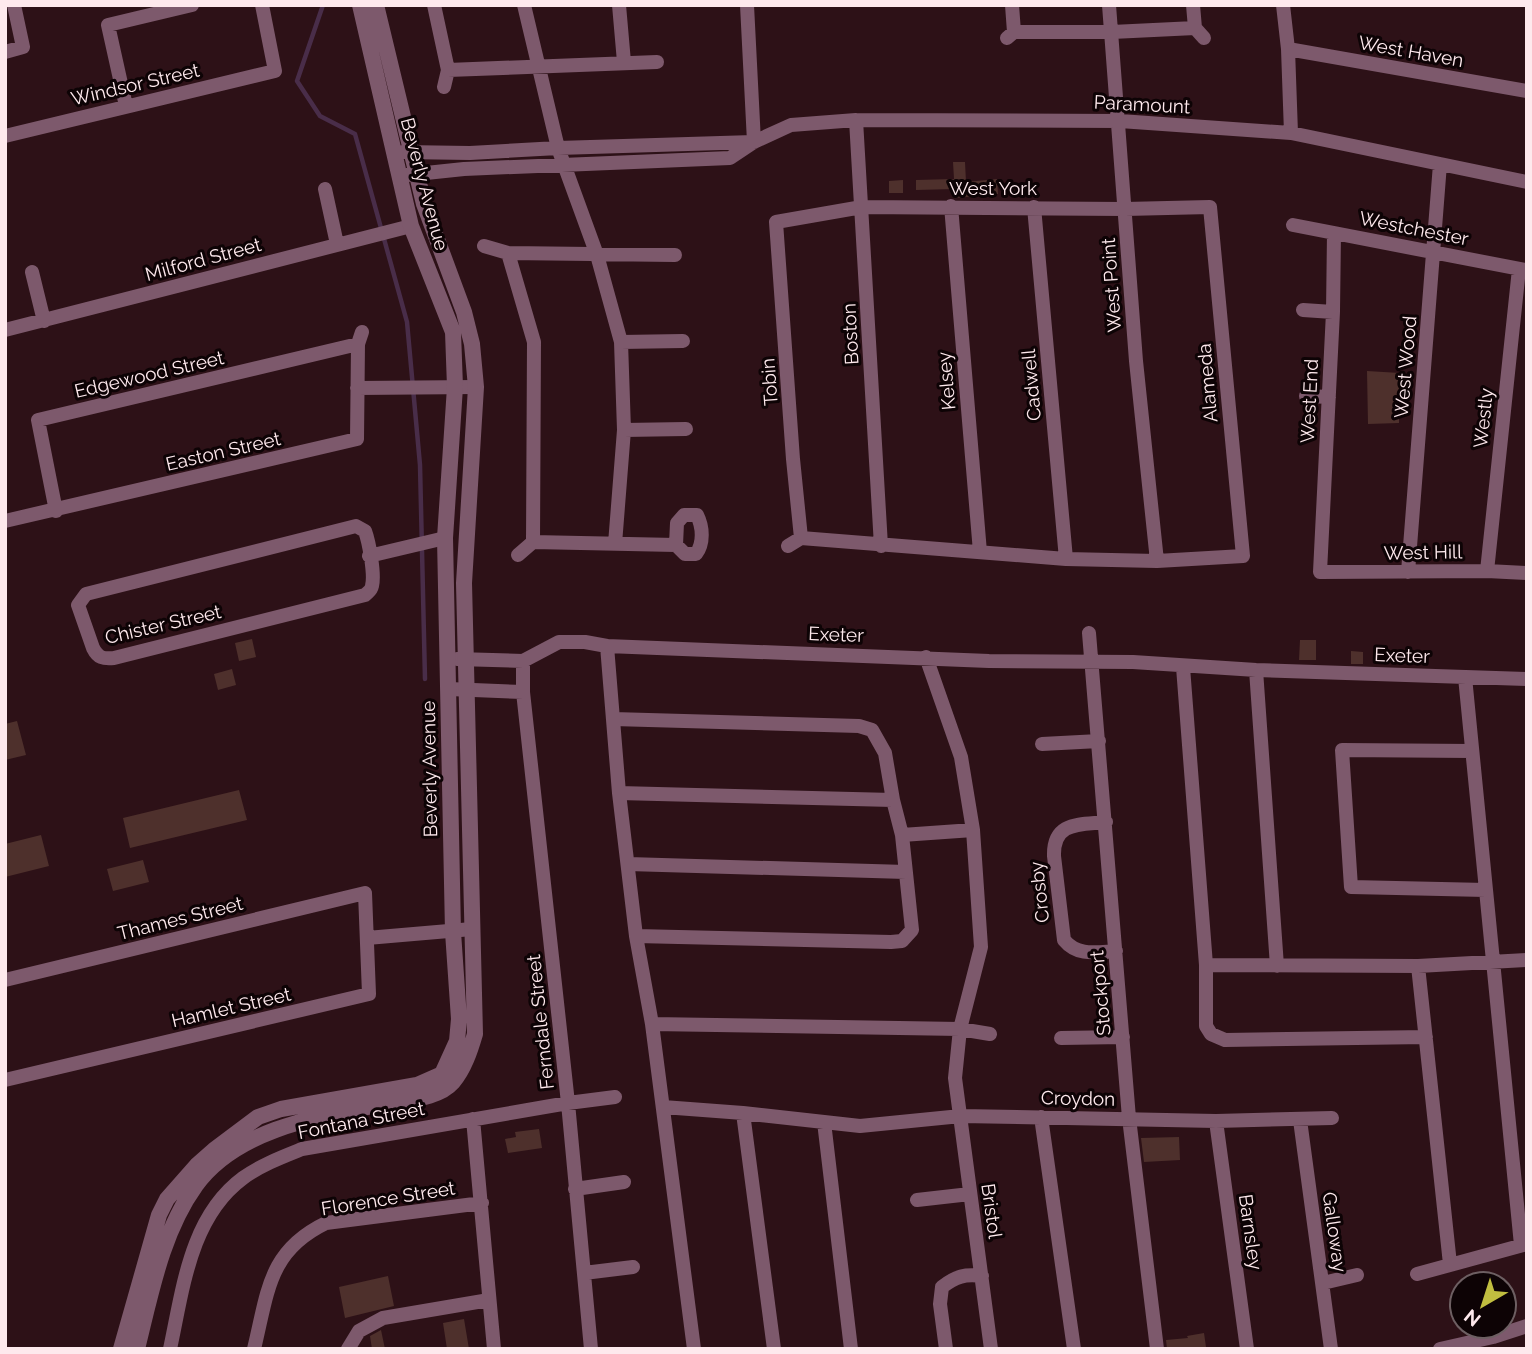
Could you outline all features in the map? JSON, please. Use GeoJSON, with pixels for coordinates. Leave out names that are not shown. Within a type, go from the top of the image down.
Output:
{"type":"FeatureCollection","features":[{"type":"Feature","properties":{"kind":"street"},"geometry":{"type":"LineString","coordinates":[[5,52],[23,47],[14,5]]}},
{"type":"Feature","properties":{"kind":"street"},"geometry":{"type":"LineString","coordinates":[[126,106],[108,25],[192,5]]}},
{"type":"Feature","properties":{"kind":"street","name":"Windsor Street"},"geometry":{"type":"LineString","coordinates":[[5,136],[275,71],[262,5]]}},
{"type":"Feature","properties":{"kind":"street","name":"Beverly Avenue"},"geometry":{"type":"LineString","coordinates":[[137,1349],[170,1231],[198,1183],[223,1158],[275,1130],[318,1117],[424,1097],[452,1083],[468,1057],[475,1034],[472,929],[457,689],[448,658],[438,540],[455,387],[453,332],[411,226],[360,5]]}},
{"type":"Feature","properties":{"kind":"street","name":"Beverly Avenue"},"geometry":{"type":"LineString","coordinates":[[121,1349],[159,1215],[167,1199],[214,1150],[258,1117],[281,1109],[417,1085],[442,1073],[457,1041],[453,932],[457,689],[466,659],[464,583],[476,387],[472,344],[464,312],[424,204],[376,5]]}},
{"type":"Feature","properties":{"kind":"street"},"geometry":{"type":"LineString","coordinates":[[434,5],[448,70],[444,87]]}},
{"type":"Feature","properties":{"kind":"street"},"geometry":{"type":"LineString","coordinates":[[524,5],[558,148],[567,166],[597,255],[621,342],[624,430],[615,544]]}},
{"type":"Feature","properties":{"kind":"street"},"geometry":{"type":"LineString","coordinates":[[619,5],[624,62]]}},
{"type":"Feature","properties":{"kind":"street"},"geometry":{"type":"LineString","coordinates":[[395,152],[470,153],[754,142],[747,5]]}},
{"type":"Feature","properties":{"kind":"street"},"geometry":{"type":"LineString","coordinates":[[1012,5],[1011,35],[1199,33],[1193,5]]}},
{"type":"Feature","properties":{"kind":"street","name":"West Point"},"geometry":{"type":"LineString","coordinates":[[1109,5],[1136,361],[1157,561]]}},
{"type":"Feature","properties":{"kind":"street"},"geometry":{"type":"LineString","coordinates":[[1283,5],[1288,49],[1291,133]]}},
{"type":"Feature","properties":{"kind":"street","name":"West Haven"},"geometry":{"type":"LineString","coordinates":[[1288,49],[1527,91]]}},
{"type":"Feature","properties":{"kind":"street"},"geometry":{"type":"LineString","coordinates":[[448,70],[657,61]]}},
{"type":"Feature","properties":{"kind":"street","name":"Paramount"},"geometry":{"type":"LineString","coordinates":[[399,176],[464,169],[730,158],[754,142],[791,125],[856,120],[1119,121],[1291,133],[1527,182]]}},
{"type":"Feature","properties":{"kind":"street","name":"Boston"},"geometry":{"type":"LineString","coordinates":[[856,120],[881,545]]}},
{"type":"Feature","properties":{"kind":"street","name":"West Wood"},"geometry":{"type":"LineString","coordinates":[[1408,572],[1440,164]]}},
{"type":"Feature","properties":{"kind":"street"},"geometry":{"type":"LineString","coordinates":[[325,189],[337,244]]}},
{"type":"Feature","properties":{"kind":"street","name":"Kelsey"},"geometry":{"type":"LineString","coordinates":[[951,206],[980,552]]}},
{"type":"Feature","properties":{"kind":"street","name":"West York"},"geometry":{"type":"LineString","coordinates":[[770,218],[862,207],[1125,209],[1210,206]]}},
{"type":"Feature","properties":{"kind":"street","name":"Alameda"},"geometry":{"type":"LineString","coordinates":[[1157,561],[1246,561],[1210,206]]}},
{"type":"Feature","properties":{"kind":"street","name":"Cadwell"},"geometry":{"type":"LineString","coordinates":[[1034,207],[1066,559]]}},
{"type":"Feature","properties":{"kind":"street","name":"Tobin"},"geometry":{"type":"LineString","coordinates":[[770,218],[782,298],[780,378],[795,542],[881,545]]}},
{"type":"Feature","properties":{"kind":"street","name":"Westchester"},"geometry":{"type":"LineString","coordinates":[[1293,225],[1523,270]]}},
{"type":"Feature","properties":{"kind":"street","name":"Milford Street"},"geometry":{"type":"LineString","coordinates":[[5,330],[411,226]]}},
{"type":"Feature","properties":{"kind":"street","name":"West End"},"geometry":{"type":"LineString","coordinates":[[1320,572],[1333,312],[1334,233]]}},
{"type":"Feature","properties":{"kind":"street"},"geometry":{"type":"LineString","coordinates":[[484,246],[508,253],[675,255]]}},
{"type":"Feature","properties":{"kind":"street"},"geometry":{"type":"LineString","coordinates":[[508,253],[534,342],[533,542]]}},
{"type":"Feature","properties":{"kind":"street","name":"Westly"},"geometry":{"type":"LineString","coordinates":[[1487,571],[1523,270]]}},
{"type":"Feature","properties":{"kind":"street"},"geometry":{"type":"LineString","coordinates":[[32,272],[44,321]]}},
{"type":"Feature","properties":{"kind":"street"},"geometry":{"type":"LineString","coordinates":[[765,298],[782,298]]}},
{"type":"Feature","properties":{"kind":"street"},"geometry":{"type":"LineString","coordinates":[[1303,310],[1333,312]]}},
{"type":"Feature","properties":{"kind":"street","name":"Easton Street"},"geometry":{"type":"LineString","coordinates":[[5,521],[359,441],[357,388],[360,338]]}},
{"type":"Feature","properties":{"kind":"street","name":"Edgewood Street"},"geometry":{"type":"LineString","coordinates":[[56,511],[38,420],[360,338]]}},
{"type":"Feature","properties":{"kind":"street"},"geometry":{"type":"LineString","coordinates":[[621,342],[683,341]]}},
{"type":"Feature","properties":{"kind":"street"},"geometry":{"type":"LineString","coordinates":[[357,388],[476,387]]}},
{"type":"Feature","properties":{"kind":"street"},"geometry":{"type":"LineString","coordinates":[[1306,396],[1329,397]]}},
{"type":"Feature","properties":{"kind":"street"},"geometry":{"type":"LineString","coordinates":[[624,430],[686,429]]}},
{"type":"Feature","properties":{"kind":"street","name":"Chister Street"},"geometry":{"type":"LineString","coordinates":[[356,526],[365,531],[369,556],[373,582],[370,591],[365,595],[114,658],[103,659],[97,654],[78,605],[86,594],[356,526]]}},
{"type":"Feature","properties":{"kind":"street"},"geometry":{"type":"LineString","coordinates":[[369,556],[438,540]]}},
{"type":"Feature","properties":{"kind":"street"},"geometry":{"type":"LineString","coordinates":[[518,555],[533,542],[676,545]]}},
{"type":"Feature","properties":{"kind":"street"},"geometry":{"type":"LineString","coordinates":[[881,545],[1066,559],[1157,561]]}},
{"type":"Feature","properties":{"kind":"street","name":"West Hill"},"geometry":{"type":"LineString","coordinates":[[1320,572],[1527,573]]}},
{"type":"Feature","properties":{"kind":"street","name":"Stockport"},"geometry":{"type":"LineString","coordinates":[[1089,633],[1129,1118],[1157,1349]]}},
{"type":"Feature","properties":{"kind":"street","name":"Exeter"},"geometry":{"type":"LineString","coordinates":[[523,660],[559,642],[585,642],[607,646],[989,661],[1093,662],[1527,678]]}},
{"type":"Feature","properties":{"kind":"street"},"geometry":{"type":"LineString","coordinates":[[607,646],[619,793],[636,936],[652,1024],[694,1349]]}},
{"type":"Feature","properties":{"kind":"street","name":"Bristol"},"geometry":{"type":"LineString","coordinates":[[926,657],[961,757],[973,830],[981,947],[960,1029],[955,1078],[991,1349]]}},
{"type":"Feature","properties":{"kind":"street"},"geometry":{"type":"LineString","coordinates":[[448,658],[523,660]]}},
{"type":"Feature","properties":{"kind":"street","name":"Ferndale Street"},"geometry":{"type":"LineString","coordinates":[[523,660],[523,692],[568,1103],[591,1349]]}},
{"type":"Feature","properties":{"kind":"street"},"geometry":{"type":"LineString","coordinates":[[1183,667],[1206,965],[1206,1026],[1217,1038],[1225,1040],[1426,1037]]}},
{"type":"Feature","properties":{"kind":"street"},"geometry":{"type":"LineString","coordinates":[[1256,670],[1277,966]]}},
{"type":"Feature","properties":{"kind":"street"},"geometry":{"type":"LineString","coordinates":[[1417,1275],[1524,1244],[1465,677]]}},
{"type":"Feature","properties":{"kind":"street"},"geometry":{"type":"LineString","coordinates":[[457,689],[523,692]]}},
{"type":"Feature","properties":{"kind":"street"},"geometry":{"type":"LineString","coordinates":[[613,719],[859,726],[872,730],[885,753],[902,835],[912,930],[902,941],[636,936]]}},
{"type":"Feature","properties":{"kind":"street"},"geometry":{"type":"LineString","coordinates":[[1042,744],[1099,741]]}},
{"type":"Feature","properties":{"kind":"street"},"geometry":{"type":"LineString","coordinates":[[1472,751],[1342,750],[1351,887],[1486,890]]}},
{"type":"Feature","properties":{"kind":"street"},"geometry":{"type":"LineString","coordinates":[[619,793],[893,800]]}},
{"type":"Feature","properties":{"kind":"street","name":"Crosby"},"geometry":{"type":"LineString","coordinates":[[1106,822],[1065,827],[1057,836],[1054,856],[1064,940],[1070,948],[1082,953],[1116,951]]}},
{"type":"Feature","properties":{"kind":"street"},"geometry":{"type":"LineString","coordinates":[[902,835],[973,830]]}},
{"type":"Feature","properties":{"kind":"street"},"geometry":{"type":"LineString","coordinates":[[628,864],[905,873]]}},
{"type":"Feature","properties":{"kind":"street","name":"Hamlet Street"},"geometry":{"type":"LineString","coordinates":[[5,1080],[369,994],[365,893]]}},
{"type":"Feature","properties":{"kind":"street","name":"Thames Street"},"geometry":{"type":"LineString","coordinates":[[5,980],[365,893]]}},
{"type":"Feature","properties":{"kind":"street"},"geometry":{"type":"LineString","coordinates":[[368,938],[472,929]]}},
{"type":"Feature","properties":{"kind":"street"},"geometry":{"type":"LineString","coordinates":[[1206,965],[1418,966],[1527,960]]}},
{"type":"Feature","properties":{"kind":"street"},"geometry":{"type":"LineString","coordinates":[[1418,966],[1450,1264]]}},
{"type":"Feature","properties":{"kind":"street"},"geometry":{"type":"LineString","coordinates":[[652,1024],[960,1029],[990,1034]]}},
{"type":"Feature","properties":{"kind":"street"},"geometry":{"type":"LineString","coordinates":[[1061,1038],[1123,1037]]}},
{"type":"Feature","properties":{"kind":"street","name":"Fontana Street"},"geometry":{"type":"LineString","coordinates":[[170,1349],[190,1262],[201,1228],[220,1201],[243,1178],[272,1161],[302,1149],[615,1097]]}},
{"type":"Feature","properties":{"kind":"street","name":"Croydon"},"geometry":{"type":"LineString","coordinates":[[663,1107],[860,1126],[961,1116],[1216,1121],[1332,1118]]}},
{"type":"Feature","properties":{"kind":"street"},"geometry":{"type":"LineString","coordinates":[[743,1113],[774,1349]]}},
{"type":"Feature","properties":{"kind":"street"},"geometry":{"type":"LineString","coordinates":[[1041,1117],[1074,1349]]}},
{"type":"Feature","properties":{"kind":"street"},"geometry":{"type":"LineString","coordinates":[[473,1119],[494,1349]]}},
{"type":"Feature","properties":{"kind":"street","name":"Galloway"},"geometry":{"type":"LineString","coordinates":[[1300,1120],[1331,1349]]}},
{"type":"Feature","properties":{"kind":"street","name":"Barnsley"},"geometry":{"type":"LineString","coordinates":[[1216,1121],[1247,1349]]}},
{"type":"Feature","properties":{"kind":"street"},"geometry":{"type":"LineString","coordinates":[[824,1122],[851,1349]]}},
{"type":"Feature","properties":{"kind":"street"},"geometry":{"type":"LineString","coordinates":[[575,1189],[624,1182]]}},
{"type":"Feature","properties":{"kind":"street"},"geometry":{"type":"LineString","coordinates":[[917,1200],[970,1194]]}},
{"type":"Feature","properties":{"kind":"street","name":"Florence Street"},"geometry":{"type":"LineString","coordinates":[[254,1349],[273,1274],[289,1248],[307,1232],[326,1223],[482,1203]]}},
{"type":"Feature","properties":{"kind":"street"},"geometry":{"type":"LineString","coordinates":[[584,1273],[633,1267]]}},
{"type":"Feature","properties":{"kind":"street"},"geometry":{"type":"LineString","coordinates":[[1323,1283],[1357,1275]]}},
{"type":"Feature","properties":{"kind":"street"},"geometry":{"type":"LineString","coordinates":[[946,1349],[940,1304],[942,1287],[953,1278],[982,1276]]}},
{"type":"Feature","properties":{"kind":"street"},"geometry":{"type":"LineString","coordinates":[[348,1349],[359,1331],[383,1318],[489,1300]]}},
{"type":"Feature","properties":{"kind":"street"},"geometry":{"type":"LineString","coordinates":[[1440,1349],[1493,1343],[1527,1326]]}},
{"type":"Feature","properties":{"kind":"building"},"geometry":{"type":"Polygon","coordinates":[[[953,162],[965,162],[966,182],[997,179],[998,194],[956,198],[954,189],[916,190],[916,180],[954,179],[953,162]]]}},
{"type":"Feature","properties":{"kind":"building"},"geometry":{"type":"Polygon","coordinates":[[[903,180],[903,193],[889,193],[889,181],[903,180]]]}},
{"type":"Feature","properties":{"kind":"building"},"geometry":{"type":"Polygon","coordinates":[[[1367,371],[1400,373],[1399,423],[1368,424],[1367,371]]]}},
{"type":"Feature","properties":{"kind":"building"},"geometry":{"type":"Polygon","coordinates":[[[252,639],[256,657],[239,661],[235,643],[252,639]]]}},
{"type":"Feature","properties":{"kind":"building"},"geometry":{"type":"Polygon","coordinates":[[[1300,640],[1316,640],[1316,660],[1299,660],[1300,640]]]}},
{"type":"Feature","properties":{"kind":"building"},"geometry":{"type":"Polygon","coordinates":[[[1351,651],[1363,652],[1363,664],[1351,664],[1351,651]]]}},
{"type":"Feature","properties":{"kind":"building"},"geometry":{"type":"Polygon","coordinates":[[[232,669],[236,685],[218,690],[214,674],[232,669]]]}},
{"type":"Feature","properties":{"kind":"building"},"geometry":{"type":"Polygon","coordinates":[[[17,721],[26,755],[5,760],[5,724],[17,721]]]}},
{"type":"Feature","properties":{"kind":"building"},"geometry":{"type":"Polygon","coordinates":[[[239,790],[247,820],[130,848],[123,818],[239,790]]]}},
{"type":"Feature","properties":{"kind":"building"},"geometry":{"type":"Polygon","coordinates":[[[41,835],[49,866],[5,877],[5,844],[41,835]]]}},
{"type":"Feature","properties":{"kind":"building"},"geometry":{"type":"Polygon","coordinates":[[[143,860],[149,882],[113,891],[107,869],[143,860]]]}},
{"type":"Feature","properties":{"kind":"building"},"geometry":{"type":"Polygon","coordinates":[[[539,1129],[542,1148],[508,1153],[505,1139],[516,1137],[515,1132],[539,1129]]]}},
{"type":"Feature","properties":{"kind":"building"},"geometry":{"type":"Polygon","coordinates":[[[1179,1137],[1180,1160],[1144,1162],[1141,1138],[1179,1137]]]}},
{"type":"Feature","properties":{"kind":"building"},"geometry":{"type":"Polygon","coordinates":[[[388,1276],[394,1306],[345,1318],[339,1287],[388,1276]]]}},
{"type":"Feature","properties":{"kind":"building"},"geometry":{"type":"Polygon","coordinates":[[[464,1319],[469,1349],[447,1349],[443,1323],[464,1319]]]}},
{"type":"Feature","properties":{"kind":"building"},"geometry":{"type":"Polygon","coordinates":[[[381,1330],[385,1349],[372,1349],[370,1336],[381,1330]]]}},
{"type":"Feature","properties":{"kind":"building"},"geometry":{"type":"Polygon","coordinates":[[[1204,1333],[1206,1347],[1167,1349],[1166,1340],[1204,1333]]]}},
{"type":"Feature","properties":{"kind":"waterway"},"geometry":{"type":"LineString","coordinates":[[323,5],[297,81],[320,116],[355,134],[407,322],[420,465],[425,679]]}}]}
